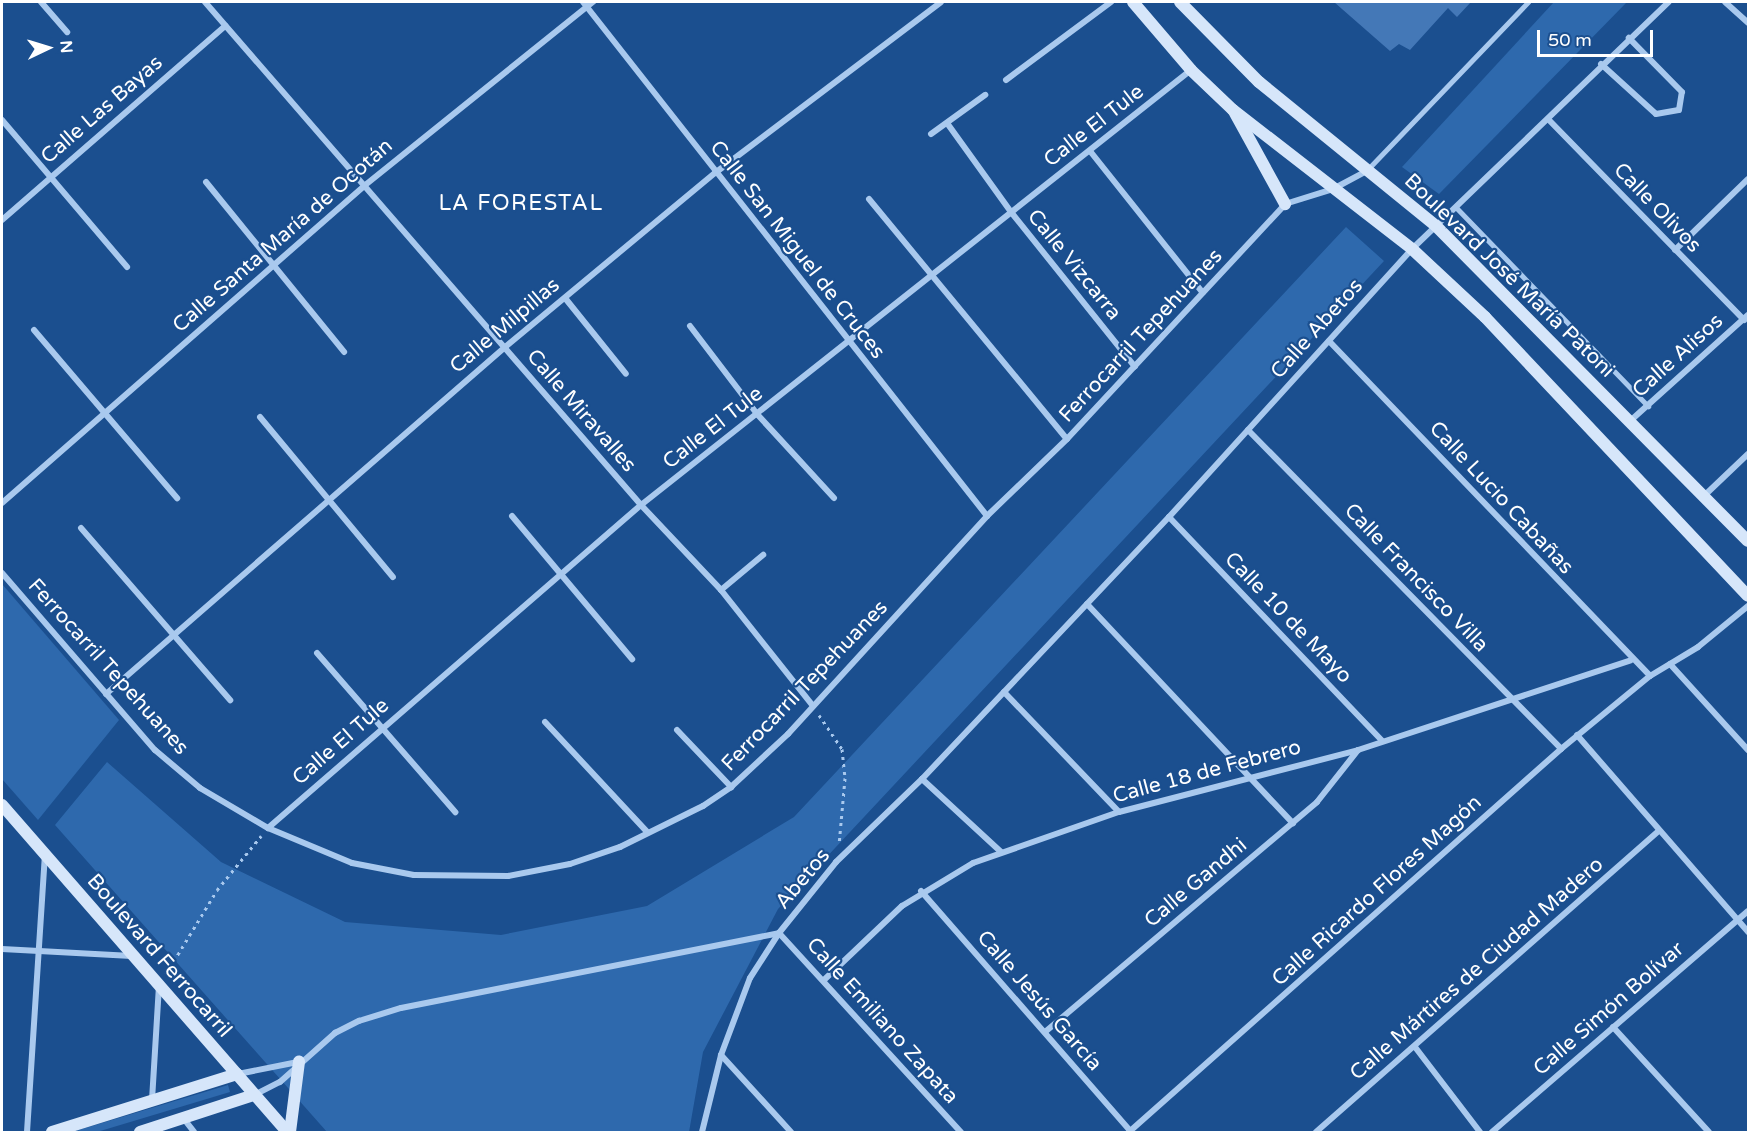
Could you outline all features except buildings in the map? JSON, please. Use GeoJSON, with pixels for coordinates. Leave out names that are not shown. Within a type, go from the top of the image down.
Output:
{"type":"FeatureCollection","features":[{"type":"Feature","properties":{"kind":"main road"},"geometry":{"type":"LineString","coordinates":[[1133,2],[1191,70],[1233,110],[1412,249],[1536,367],[1749,596]]}},
{"type":"Feature","properties":{"kind":"main road","name":"Boulevard José María Patoni"},"geometry":{"type":"LineString","coordinates":[[1180,2],[1259,82],[1436,226],[1629,422],[1706,494],[1749,541]]}},
{"type":"Feature","properties":{"kind":"main road"},"geometry":{"type":"LineString","coordinates":[[1233,110],[1285,204]]}},
{"type":"Feature","properties":{"kind":"main road","name":"Boulevard Ferrocarril"},"geometry":{"type":"LineString","coordinates":[[2,805],[159,987],[289,1132]]}},
{"type":"Feature","properties":{"kind":"main road"},"geometry":{"type":"LineString","coordinates":[[289,1132],[299,1062]]}},
{"type":"Feature","properties":{"kind":"main road"},"geometry":{"type":"LineString","coordinates":[[52,1132],[237,1074]]}},
{"type":"Feature","properties":{"kind":"main road"},"geometry":{"type":"LineString","coordinates":[[140,1132],[254,1095]]}},
{"type":"Feature","properties":{"kind":"street"},"geometry":{"type":"LineString","coordinates":[[41,2],[67,32]]}},
{"type":"Feature","properties":{"kind":"street","name":"Calle Miravalles"},"geometry":{"type":"LineString","coordinates":[[205,2],[641,506],[721,590],[813,706]]}},
{"type":"Feature","properties":{"kind":"street","name":"Calle Santa María de Ocotán"},"geometry":{"type":"LineString","coordinates":[[2,503],[364,186],[585,4],[593,2]]}},
{"type":"Feature","properties":{"kind":"street","name":"Calle Milpillas"},"geometry":{"type":"LineString","coordinates":[[106,694],[328,498],[715,173],[941,2]]}},
{"type":"Feature","properties":{"kind":"street"},"geometry":{"type":"LineString","coordinates":[[1006,80],[1111,2]]}},
{"type":"Feature","properties":{"kind":"street","name":"Calle Abetos"},"geometry":{"type":"LineString","coordinates":[[1004,692],[1169,517],[1412,249],[1548,119],[1601,64],[1669,2]]}},
{"type":"Feature","properties":{"kind":"street"},"geometry":{"type":"LineString","coordinates":[[1725,2],[1749,23]]}},
{"type":"Feature","properties":{"kind":"street","name":"Calle San Miguel de Cruces"},"geometry":{"type":"LineString","coordinates":[[585,4],[715,173],[987,516]]}},
{"type":"Feature","properties":{"kind":"street","name":"Calle Las Bayas"},"geometry":{"type":"LineString","coordinates":[[2,220],[225,26]]}},
{"type":"Feature","properties":{"kind":"street"},"geometry":{"type":"LineString","coordinates":[[1601,64],[1656,114],[1679,110],[1682,92],[1629,38]]}},
{"type":"Feature","properties":{"kind":"street","name":"Calle El Tule"},"geometry":{"type":"LineString","coordinates":[[268,828],[641,506],[1191,70]]}},
{"type":"Feature","properties":{"kind":"street"},"geometry":{"type":"LineString","coordinates":[[931,134],[985,95]]}},
{"type":"Feature","properties":{"kind":"street","name":"Calle Olivos"},"geometry":{"type":"LineString","coordinates":[[1548,119],[1675,250],[1746,318]]}},
{"type":"Feature","properties":{"kind":"street"},"geometry":{"type":"LineString","coordinates":[[2,120],[49,179],[127,267]]}},
{"type":"Feature","properties":{"kind":"street","name":"Calle Vizcarra"},"geometry":{"type":"LineString","coordinates":[[947,123],[1011,212],[1135,367]]}},
{"type":"Feature","properties":{"kind":"street"},"geometry":{"type":"LineString","coordinates":[[1089,151],[1203,293]]}},
{"type":"Feature","properties":{"kind":"street","name":"Ferrocarril Tepehuanes"},"geometry":{"type":"LineString","coordinates":[[2,573],[106,694],[177,769],[268,828],[352,863],[443,878],[541,871],[597,856],[648,834],[731,787],[813,706],[987,516],[1068,439],[1285,204],[1333,189],[1368,169]]}},
{"type":"Feature","properties":{"kind":"street"},"geometry":{"type":"LineString","coordinates":[[1675,250],[1749,179]]}},
{"type":"Feature","properties":{"kind":"street"},"geometry":{"type":"LineString","coordinates":[[206,182],[344,352]]}},
{"type":"Feature","properties":{"kind":"street"},"geometry":{"type":"LineString","coordinates":[[869,199],[1068,439]]}},
{"type":"Feature","properties":{"kind":"street"},"geometry":{"type":"LineString","coordinates":[[565,298],[626,374]]}},
{"type":"Feature","properties":{"kind":"street","name":"Calle Alisos"},"geometry":{"type":"LineString","coordinates":[[1629,422],[1746,318]]}},
{"type":"Feature","properties":{"kind":"street"},"geometry":{"type":"LineString","coordinates":[[690,326],[757,414],[834,498]]}},
{"type":"Feature","properties":{"kind":"street"},"geometry":{"type":"LineString","coordinates":[[34,330],[177,498]]}},
{"type":"Feature","properties":{"kind":"street","name":"Calle Lucio Cabañas"},"geometry":{"type":"LineString","coordinates":[[1329,341],[1631,660],[1650,676]]}},
{"type":"Feature","properties":{"kind":"street"},"geometry":{"type":"LineString","coordinates":[[260,417],[393,577]]}},
{"type":"Feature","properties":{"kind":"street","name":"Calle Francisco Villa"},"geometry":{"type":"LineString","coordinates":[[1248,430],[1561,749]]}},
{"type":"Feature","properties":{"kind":"street"},"geometry":{"type":"LineString","coordinates":[[1706,494],[1749,454]]}},
{"type":"Feature","properties":{"kind":"street"},"geometry":{"type":"LineString","coordinates":[[512,516],[632,659]]}},
{"type":"Feature","properties":{"kind":"street","name":"Calle 10 de Mayo"},"geometry":{"type":"LineString","coordinates":[[1169,517],[1382,741]]}},
{"type":"Feature","properties":{"kind":"street"},"geometry":{"type":"LineString","coordinates":[[81,528],[230,700]]}},
{"type":"Feature","properties":{"kind":"street"},"geometry":{"type":"LineString","coordinates":[[721,590],[763,555]]}},
{"type":"Feature","properties":{"kind":"street"},"geometry":{"type":"LineString","coordinates":[[1087,604],[1293,823]]}},
{"type":"Feature","properties":{"kind":"street","name":"Calle Ricardo Flores Magón"},"geometry":{"type":"LineString","coordinates":[[1130,1132],[1577,735],[1650,676],[1718,633],[1749,606]]}},
{"type":"Feature","properties":{"kind":"street"},"geometry":{"type":"LineString","coordinates":[[317,653],[455,812]]}},
{"type":"Feature","properties":{"kind":"street","name":"Calle 18 de Febrero"},"geometry":{"type":"LineString","coordinates":[[825,979],[921,891],[1001,852],[1119,812],[1250,776],[1358,750],[1510,697],[1631,660]]}},
{"type":"Feature","properties":{"kind":"street"},"geometry":{"type":"LineString","coordinates":[[1670,664],[1749,750]]}},
{"type":"Feature","properties":{"kind":"street"},"geometry":{"type":"LineString","coordinates":[[1004,692],[1119,812]]}},
{"type":"Feature","properties":{"kind":"street","name":"Abetos"},"geometry":{"type":"LineString","coordinates":[[702,1132],[721,1055],[750,978],[779,933],[836,862],[922,779],[1004,692]]}},
{"type":"Feature","properties":{"kind":"street"},"geometry":{"type":"LineString","coordinates":[[545,722],[648,834]]}},
{"type":"Feature","properties":{"kind":"street"},"geometry":{"type":"LineString","coordinates":[[677,730],[731,787]]}},
{"type":"Feature","properties":{"kind":"street"},"geometry":{"type":"LineString","coordinates":[[1577,735],[1749,932]]}},
{"type":"Feature","properties":{"kind":"street","name":"Calle Gandhi"},"geometry":{"type":"LineString","coordinates":[[1045,1032],[1293,823],[1331,788],[1358,750]]}},
{"type":"Feature","properties":{"kind":"street"},"geometry":{"type":"LineString","coordinates":[[922,779],[1001,852]]}},
{"type":"Feature","properties":{"kind":"street","name":"Calle Mártires de Ciudad Madero"},"geometry":{"type":"LineString","coordinates":[[1316,1132],[1659,831]]}},
{"type":"Feature","properties":{"kind":"street"},"geometry":{"type":"LineString","coordinates":[[27,1132],[45,855]]}},
{"type":"Feature","properties":{"kind":"street","name":"Calle Jesús García"},"geometry":{"type":"LineString","coordinates":[[921,891],[1130,1132]]}},
{"type":"Feature","properties":{"kind":"street","name":"Calle Simón Bolívar"},"geometry":{"type":"LineString","coordinates":[[1492,1132],[1749,911]]}},
{"type":"Feature","properties":{"kind":"street"},"geometry":{"type":"LineString","coordinates":[[254,1095],[280,1082],[299,1062],[335,1033],[401,1008],[779,933]]}},
{"type":"Feature","properties":{"kind":"street","name":"Calle Emiliano Zapata"},"geometry":{"type":"LineString","coordinates":[[779,933],[825,979],[961,1132]]}},
{"type":"Feature","properties":{"kind":"street"},"geometry":{"type":"LineString","coordinates":[[2,949],[133,956]]}},
{"type":"Feature","properties":{"kind":"street"},"geometry":{"type":"LineString","coordinates":[[152,1101],[159,987]]}},
{"type":"Feature","properties":{"kind":"street"},"geometry":{"type":"LineString","coordinates":[[1613,1027],[1709,1132]]}},
{"type":"Feature","properties":{"kind":"street"},"geometry":{"type":"LineString","coordinates":[[1415,1047],[1480,1132]]}},
{"type":"Feature","properties":{"kind":"street"},"geometry":{"type":"LineString","coordinates":[[721,1055],[791,1132]]}},
{"type":"Feature","properties":{"kind":"street"},"geometry":{"type":"LineString","coordinates":[[237,1074],[299,1062]]}},
{"type":"Feature","properties":{"kind":"street"},"geometry":{"type":"LineString","coordinates":[[184,1119],[194,1132]]}},
{"type":"Feature","properties":{"kind":"lane"},"geometry":{"type":"LineString","coordinates":[[1368,169],[1528,2]]}},
{"type":"Feature","properties":{"kind":"lane"},"geometry":{"type":"LineString","coordinates":[[1456,207],[1648,406]]}},
{"type":"Feature","properties":{"kind":"path"},"geometry":{"type":"LineString","coordinates":[[813,706],[842,749],[845,778],[836,862]]}},
{"type":"Feature","properties":{"kind":"path"},"geometry":{"type":"LineString","coordinates":[[159,987],[218,890],[268,828]]}},
{"type":"Feature","properties":{"kind":"shaded area"},"geometry":{"type":"Polygon","coordinates":[[[1554,2],[1627,2],[1439,194],[1402,167],[1554,2]]]}},
{"type":"Feature","properties":{"kind":"shaded area"},"geometry":{"type":"Polygon","coordinates":[[[1346,227],[1384,261],[778,909],[703,1052],[689,1132],[327,1132],[55,825],[107,762],[221,862],[345,922],[501,935],[647,906],[794,817],[1346,227]]]}},
{"type":"Feature","properties":{"kind":"shaded area"},"geometry":{"type":"Polygon","coordinates":[[[2,584],[119,720],[38,820],[2,779],[2,584]]]}},
{"type":"Feature","properties":{"kind":"shaded area"},"geometry":{"type":"Polygon","coordinates":[[[228,1085],[230,1092],[97,1132],[72,1132],[228,1085]]]}},
{"type":"Feature","properties":{"kind":"district","name":"LA FORESTAL"},"geometry":{"type":"Point","coordinates":[521,204]}}]}
